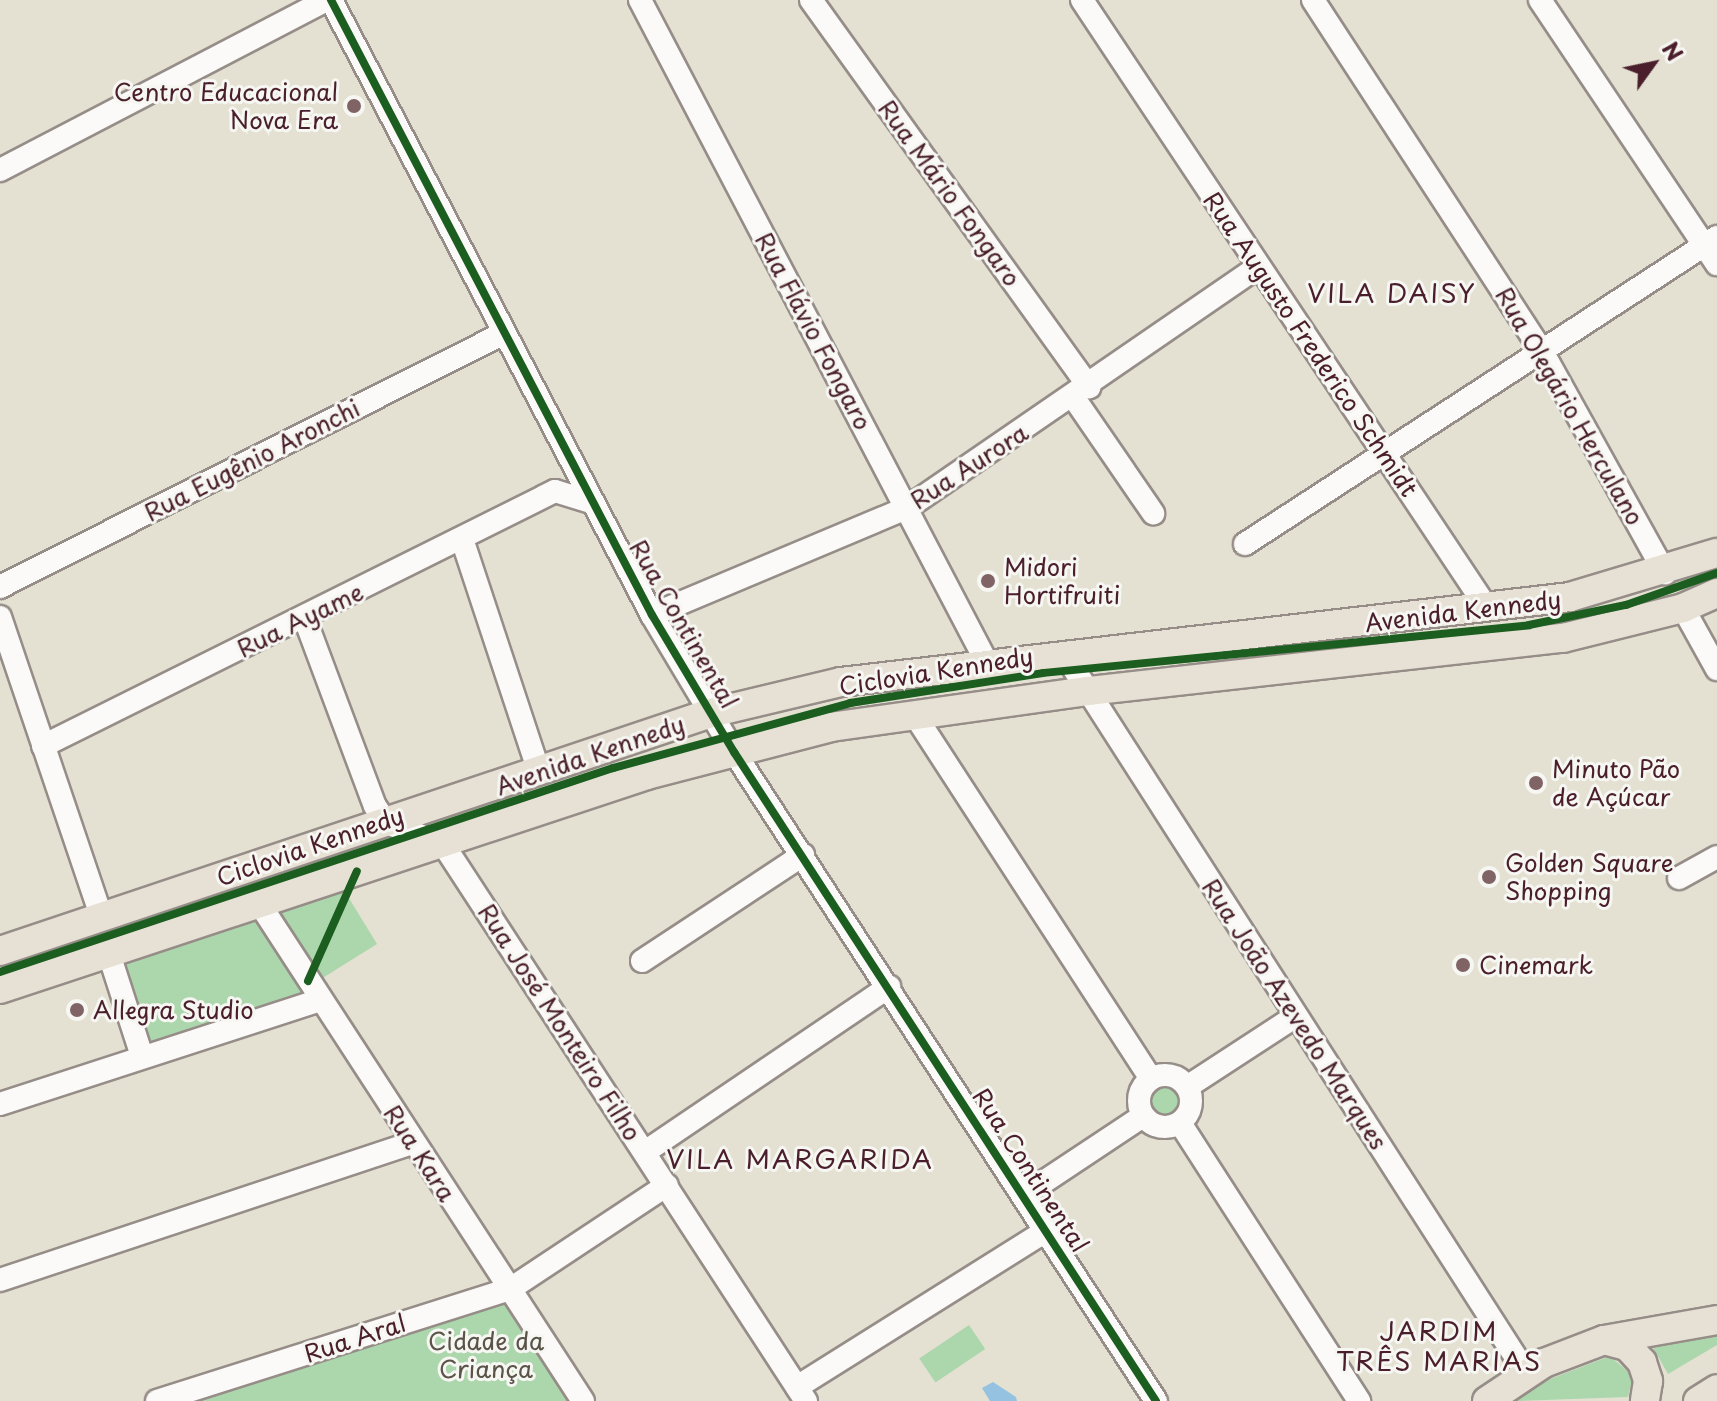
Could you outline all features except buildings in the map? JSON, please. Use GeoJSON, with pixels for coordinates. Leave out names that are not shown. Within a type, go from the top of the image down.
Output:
{"type":"FeatureCollection","features":[{"type":"Feature","properties":{"kind":"main road","name":"Avenida Kennedy"},"geometry":{"type":"LineString","coordinates":[[0,951],[711,713],[841,682],[1570,597],[1665,573],[1717,553]]}},
{"type":"Feature","properties":{"kind":"main road","name":"Avenida Kennedy"},"geometry":{"type":"LineString","coordinates":[[0,989],[734,752],[914,714],[1088,691],[1563,638],[1683,608],[1717,593]]}},
{"type":"Feature","properties":{"kind":"main road"},"geometry":{"type":"LineString","coordinates":[[1487,1401],[1526,1373],[1604,1340],[1717,1320]]}},
{"type":"Feature","properties":{"kind":"main road"},"geometry":{"type":"LineString","coordinates":[[1604,1340],[1627,1346],[1642,1362],[1648,1381],[1645,1401]]}},
{"type":"Feature","properties":{"kind":"main road"},"geometry":{"type":"LineString","coordinates":[[1698,1401],[1717,1389]]}},
{"type":"Feature","properties":{"kind":"street"},"geometry":{"type":"LineString","coordinates":[[0,170],[329,0]]}},
{"type":"Feature","properties":{"kind":"street","name":"Rua Continental"},"geometry":{"type":"LineString","coordinates":[[329,0],[652,615],[734,752],[1156,1401]]}},
{"type":"Feature","properties":{"kind":"street","name":"Rua Flávio Fongaro"},"geometry":{"type":"LineString","coordinates":[[640,0],[987,663]]}},
{"type":"Feature","properties":{"kind":"street","name":"Rua Mário Fongaro"},"geometry":{"type":"LineString","coordinates":[[811,0],[1082,392],[1153,513]]}},
{"type":"Feature","properties":{"kind":"street","name":"Rua Augusto Frederico Schmidt"},"geometry":{"type":"LineString","coordinates":[[1082,0],[1258,267],[1388,455],[1487,608]]}},
{"type":"Feature","properties":{"kind":"street","name":"Rua Olegário Herculano"},"geometry":{"type":"LineString","coordinates":[[1313,0],[1543,353],[1665,573]]}},
{"type":"Feature","properties":{"kind":"street"},"geometry":{"type":"LineString","coordinates":[[1540,0],[1710,241],[1717,264]]}},
{"type":"Feature","properties":{"kind":"street"},"geometry":{"type":"LineString","coordinates":[[1245,544],[1388,455],[1710,241]]}},
{"type":"Feature","properties":{"kind":"street","name":"Rua Aurora"},"geometry":{"type":"LineString","coordinates":[[652,615],[907,508],[1082,392],[1258,267]]}},
{"type":"Feature","properties":{"kind":"street","name":"Rua Eugênio Aronchi"},"geometry":{"type":"LineString","coordinates":[[0,587],[504,333]]}},
{"type":"Feature","properties":{"kind":"street"},"geometry":{"type":"LineString","coordinates":[[567,455],[555,491],[592,502]]}},
{"type":"Feature","properties":{"kind":"street","name":"Rua Ayame"},"geometry":{"type":"LineString","coordinates":[[43,746],[305,619],[555,491]]}},
{"type":"Feature","properties":{"kind":"street"},"geometry":{"type":"LineString","coordinates":[[462,539],[539,772]]}},
{"type":"Feature","properties":{"kind":"street"},"geometry":{"type":"LineString","coordinates":[[1683,608],[1717,669]]}},
{"type":"Feature","properties":{"kind":"street"},"geometry":{"type":"LineString","coordinates":[[305,619],[375,806],[387,823],[443,844]]}},
{"type":"Feature","properties":{"kind":"street"},"geometry":{"type":"LineString","coordinates":[[1,620],[101,916]]}},
{"type":"Feature","properties":{"kind":"street","name":"Rua João Azevedo Marques"},"geometry":{"type":"LineString","coordinates":[[1065,655],[1526,1373]]}},
{"type":"Feature","properties":{"kind":"street"},"geometry":{"type":"LineString","coordinates":[[914,714],[1151,1079]]}},
{"type":"Feature","properties":{"kind":"street","name":"Rua José Monteiro Filho"},"geometry":{"type":"LineString","coordinates":[[443,844],[802,1394]]}},
{"type":"Feature","properties":{"kind":"street"},"geometry":{"type":"LineString","coordinates":[[642,961],[803,855]]}},
{"type":"Feature","properties":{"kind":"street"},"geometry":{"type":"LineString","coordinates":[[1679,878],[1717,857]]}},
{"type":"Feature","properties":{"kind":"street","name":"Rua Kara"},"geometry":{"type":"LineString","coordinates":[[259,903],[583,1401]]}},
{"type":"Feature","properties":{"kind":"street"},"geometry":{"type":"LineString","coordinates":[[109,954],[142,1056]]}},
{"type":"Feature","properties":{"kind":"street"},"geometry":{"type":"LineString","coordinates":[[645,1152],[889,987]]}},
{"type":"Feature","properties":{"kind":"street"},"geometry":{"type":"LineString","coordinates":[[0,1104],[320,1000]]}},
{"type":"Feature","properties":{"kind":"street"},"geometry":{"type":"LineString","coordinates":[[1187,1087],[1296,1016]]}},
{"type":"Feature","properties":{"kind":"street"},"geometry":{"type":"LineString","coordinates":[[1167,1075],[1187,1087],[1192,1102],[1180,1123],[1164,1128],[1143,1116],[1141,1092],[1151,1079],[1167,1075]]}},
{"type":"Feature","properties":{"kind":"street"},"geometry":{"type":"LineString","coordinates":[[1024,1195],[1143,1116]]}},
{"type":"Feature","properties":{"kind":"street"},"geometry":{"type":"LineString","coordinates":[[1180,1123],[1359,1401]]}},
{"type":"Feature","properties":{"kind":"street"},"geometry":{"type":"LineString","coordinates":[[0,1280],[413,1143]]}},
{"type":"Feature","properties":{"kind":"street","name":"Rua Aral"},"geometry":{"type":"LineString","coordinates":[[157,1401],[510,1289],[667,1185]]}},
{"type":"Feature","properties":{"kind":"street"},"geometry":{"type":"LineString","coordinates":[[802,1394],[1047,1230]]}},
{"type":"Feature","properties":{"kind":"green space"},"geometry":{"type":"Polygon","coordinates":[[[344,890],[377,944],[321,979],[278,913],[344,890]]]}},
{"type":"Feature","properties":{"kind":"green space"},"geometry":{"type":"Polygon","coordinates":[[[254,917],[305,995],[151,1046],[123,961],[254,917]]]}},
{"type":"Feature","properties":{"kind":"green space"},"geometry":{"type":"Polygon","coordinates":[[[1165,1082],[1179,1088],[1185,1102],[1179,1116],[1165,1122],[1151,1116],[1145,1102],[1151,1088],[1165,1082]]]}},
{"type":"Feature","properties":{"kind":"green space","name":"Cidade da Criança"},"geometry":{"type":"Polygon","coordinates":[[[506,1301],[572,1401],[199,1401],[506,1301]]]}},
{"type":"Feature","properties":{"kind":"green space"},"geometry":{"type":"Polygon","coordinates":[[[969,1325],[985,1349],[935,1383],[919,1359],[969,1325]]]}},
{"type":"Feature","properties":{"kind":"green space"},"geometry":{"type":"Polygon","coordinates":[[[1717,1327],[1717,1345],[1668,1374],[1647,1337],[1717,1327]]]}},
{"type":"Feature","properties":{"kind":"green space"},"geometry":{"type":"Polygon","coordinates":[[[1610,1356],[1633,1376],[1628,1397],[1516,1401],[1550,1379],[1610,1356]]]}},
{"type":"Feature","properties":{"kind":"water"},"geometry":{"type":"Polygon","coordinates":[[[993,1382],[1016,1397],[1017,1401],[990,1401],[982,1388],[993,1382]]]}},
{"type":"Feature","properties":{"kind":"cycle path"},"geometry":{"type":"LineString","coordinates":[[331,0],[652,615],[734,752],[1156,1401]]}},
{"type":"Feature","properties":{"kind":"cycle path","name":"Ciclovia Kennedy"},"geometry":{"type":"LineString","coordinates":[[0,972],[613,768],[850,703],[1043,673],[1529,625],[1626,605],[1717,573]]}},
{"type":"Feature","properties":{"kind":"cycle path"},"geometry":{"type":"LineString","coordinates":[[308,981],[357,871]]}},
{"type":"Feature","properties":{"kind":"place","name":"Centro Educacional Nova Era"},"geometry":{"type":"Point","coordinates":[354,106]}},
{"type":"Feature","properties":{"kind":"place","name":"Midori Hortifruiti"},"geometry":{"type":"Point","coordinates":[988,581]}},
{"type":"Feature","properties":{"kind":"place","name":"Minuto Pão de Açúcar"},"geometry":{"type":"Point","coordinates":[1536,783]}},
{"type":"Feature","properties":{"kind":"place","name":"Golden Square Shopping"},"geometry":{"type":"Point","coordinates":[1489,877]}},
{"type":"Feature","properties":{"kind":"place","name":"Cinemark"},"geometry":{"type":"Point","coordinates":[1463,965]}},
{"type":"Feature","properties":{"kind":"place","name":"Allegra Studio"},"geometry":{"type":"Point","coordinates":[77,1010]}},
{"type":"Feature","properties":{"kind":"district","name":"VILA DAISY"},"geometry":{"type":"Point","coordinates":[1392,293]}},
{"type":"Feature","properties":{"kind":"district","name":"VILA MARGARIDA"},"geometry":{"type":"Point","coordinates":[800,1159]}},
{"type":"Feature","properties":{"kind":"district","name":"JARDIM TRÊS MARIAS"},"geometry":{"type":"Point","coordinates":[1439,1346]}}]}
